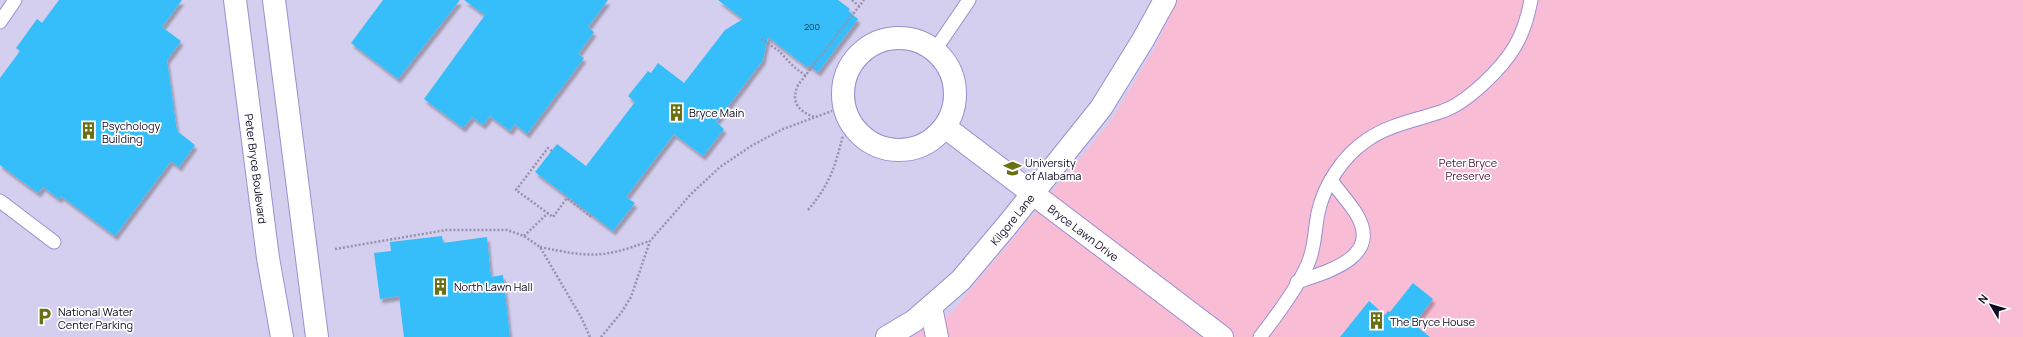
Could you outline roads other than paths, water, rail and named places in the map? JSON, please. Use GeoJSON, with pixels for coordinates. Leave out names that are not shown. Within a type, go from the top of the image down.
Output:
{"type":"FeatureCollection","features":[{"type":"Feature","properties":{"kind":"street","name":"Peter Bryce Boulevard"},"geometry":{"type":"LineString","coordinates":[[235,0],[268,258],[282,337]]}},
{"type":"Feature","properties":{"kind":"street"},"geometry":{"type":"LineString","coordinates":[[274,0],[317,337]]}},
{"type":"Feature","properties":{"kind":"street","name":"Kilgore Lane"},"geometry":{"type":"LineString","coordinates":[[887,337],[914,321],[961,280],[1033,193],[1101,108],[1143,40],[1165,0]]}},
{"type":"Feature","properties":{"kind":"street"},"geometry":{"type":"LineString","coordinates":[[900,37],[919,40],[935,50],[946,62],[953,78],[955,100],[953,111],[945,127],[931,140],[914,148],[895,150],[876,145],[860,135],[849,119],[843,101],[844,82],[851,64],[864,50],[880,40],[900,37]]}},
{"type":"Feature","properties":{"kind":"street","name":"Bryce Lawn Drive"},"geometry":{"type":"LineString","coordinates":[[945,127],[1222,337]]}},
{"type":"Feature","properties":{"kind":"street"},"geometry":{"type":"LineString","coordinates":[[931,307],[937,337]]}},
{"type":"Feature","properties":{"kind":"lane"},"geometry":{"type":"LineString","coordinates":[[0,22],[15,0]]}},
{"type":"Feature","properties":{"kind":"lane"},"geometry":{"type":"LineString","coordinates":[[935,50],[969,0]]}},
{"type":"Feature","properties":{"kind":"lane"},"geometry":{"type":"LineString","coordinates":[[1260,337],[1297,282],[1310,258],[1318,211],[1331,180],[1344,161],[1367,140],[1404,122],[1445,111],[1469,97],[1504,65],[1517,45],[1527,21],[1532,0]]}},
{"type":"Feature","properties":{"kind":"lane"},"geometry":{"type":"LineString","coordinates":[[1297,282],[1338,268],[1352,259],[1361,246],[1363,230],[1357,214],[1331,180]]}},
{"type":"Feature","properties":{"kind":"lane"},"geometry":{"type":"LineString","coordinates":[[0,201],[54,242]]}},
{"type":"Feature","properties":{"kind":"place","name":"Bryce Main"},"geometry":{"type":"Point","coordinates":[676,112]}},
{"type":"Feature","properties":{"kind":"place","name":"Psychology Building"},"geometry":{"type":"Point","coordinates":[89,131]}},
{"type":"Feature","properties":{"kind":"place","name":"University of Alabama"},"geometry":{"type":"Point","coordinates":[1012,168]}},
{"type":"Feature","properties":{"kind":"place","name":"North Lawn Hall"},"geometry":{"type":"Point","coordinates":[441,286]}},
{"type":"Feature","properties":{"kind":"place","name":"National Water Center Parking"},"geometry":{"type":"Point","coordinates":[45,317]}},
{"type":"Feature","properties":{"kind":"place","name":"The Bryce House"},"geometry":{"type":"Point","coordinates":[1377,321]}},
{"type":"Feature","properties":{"kind":"park label","name":"Peter Bryce Preserve"},"geometry":{"type":"Point","coordinates":[1468,168]}}]}
